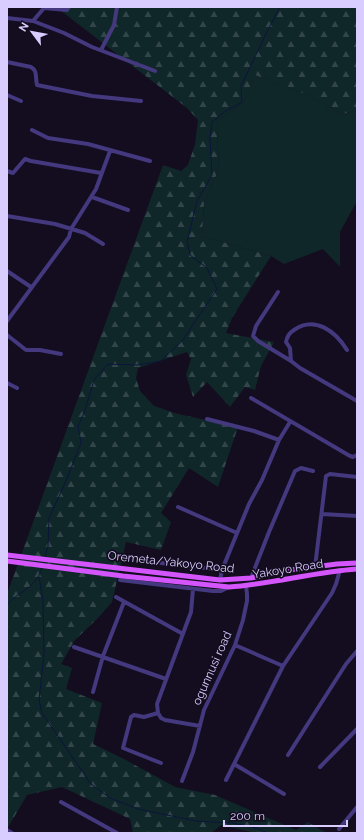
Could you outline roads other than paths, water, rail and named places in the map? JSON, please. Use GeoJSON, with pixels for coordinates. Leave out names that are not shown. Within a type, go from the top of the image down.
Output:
{"type":"FeatureCollection","features":[{"type":"Feature","properties":{"kind":"main road","name":"Oremeta/Yakoyo Road"},"geometry":{"type":"LineString","coordinates":[[7,555],[220,580],[251,578],[282,571],[357,563]]}},
{"type":"Feature","properties":{"kind":"main road","name":"Yakoyo Road"},"geometry":{"type":"LineString","coordinates":[[7,561],[229,587],[246,586],[340,570],[357,569]]}},
{"type":"Feature","properties":{"kind":"street"},"geometry":{"type":"LineString","coordinates":[[33,21],[44,8],[67,10],[69,7]]}},
{"type":"Feature","properties":{"kind":"street"},"geometry":{"type":"LineString","coordinates":[[101,50],[114,25],[117,7]]}},
{"type":"Feature","properties":{"kind":"street"},"geometry":{"type":"LineString","coordinates":[[7,18],[33,21],[155,71]]}},
{"type":"Feature","properties":{"kind":"street"},"geometry":{"type":"LineString","coordinates":[[7,62],[31,66],[34,68],[37,74],[37,85],[92,96],[141,101]]}},
{"type":"Feature","properties":{"kind":"street"},"geometry":{"type":"LineString","coordinates":[[7,95],[22,101]]}},
{"type":"Feature","properties":{"kind":"street"},"geometry":{"type":"LineString","coordinates":[[32,130],[48,138],[88,144],[150,162]]}},
{"type":"Feature","properties":{"kind":"street"},"geometry":{"type":"LineString","coordinates":[[7,321],[28,293],[31,286],[69,237],[71,229],[92,197],[110,151]]}},
{"type":"Feature","properties":{"kind":"street"},"geometry":{"type":"LineString","coordinates":[[7,171],[14,173],[25,159],[101,173]]}},
{"type":"Feature","properties":{"kind":"street"},"geometry":{"type":"LineString","coordinates":[[92,197],[128,210]]}},
{"type":"Feature","properties":{"kind":"street"},"geometry":{"type":"LineString","coordinates":[[7,216],[38,220],[85,233],[103,244]]}},
{"type":"Feature","properties":{"kind":"street"},"geometry":{"type":"LineString","coordinates":[[7,272],[31,286]]}},
{"type":"Feature","properties":{"kind":"street"},"geometry":{"type":"LineString","coordinates":[[278,292],[256,326],[253,336],[258,341],[357,402]]}},
{"type":"Feature","properties":{"kind":"street"},"geometry":{"type":"LineString","coordinates":[[291,361],[290,348],[286,342],[286,338],[289,333],[306,324],[315,323],[321,326],[337,337],[347,350]]}},
{"type":"Feature","properties":{"kind":"street"},"geometry":{"type":"LineString","coordinates":[[7,335],[26,350],[40,350],[61,354]]}},
{"type":"Feature","properties":{"kind":"street"},"geometry":{"type":"LineString","coordinates":[[7,383],[17,388]]}},
{"type":"Feature","properties":{"kind":"street"},"geometry":{"type":"LineString","coordinates":[[250,398],[350,456],[353,457],[357,455]]}},
{"type":"Feature","properties":{"kind":"street"},"geometry":{"type":"LineString","coordinates":[[207,419],[254,430],[279,440]]}},
{"type":"Feature","properties":{"kind":"street"},"geometry":{"type":"LineString","coordinates":[[220,580],[222,570],[237,533],[279,440],[290,422]]}},
{"type":"Feature","properties":{"kind":"street"},"geometry":{"type":"LineString","coordinates":[[251,578],[295,471],[301,468],[313,471]]}},
{"type":"Feature","properties":{"kind":"street"},"geometry":{"type":"LineString","coordinates":[[315,567],[326,476],[330,474],[357,477]]}},
{"type":"Feature","properties":{"kind":"street"},"geometry":{"type":"LineString","coordinates":[[178,507],[237,533]]}},
{"type":"Feature","properties":{"kind":"street"},"geometry":{"type":"LineString","coordinates":[[322,514],[357,516]]}},
{"type":"Feature","properties":{"kind":"street"},"geometry":{"type":"LineString","coordinates":[[161,563],[222,570]]}},
{"type":"Feature","properties":{"kind":"street"},"geometry":{"type":"LineString","coordinates":[[226,780],[283,666],[332,593],[340,570]]}},
{"type":"Feature","properties":{"kind":"street"},"geometry":{"type":"LineString","coordinates":[[120,580],[221,591],[229,587]]}},
{"type":"Feature","properties":{"kind":"street","name":"ogunnusi road"},"geometry":{"type":"LineString","coordinates":[[182,781],[193,752],[204,710],[235,645],[247,601],[246,586]]}},
{"type":"Feature","properties":{"kind":"street"},"geometry":{"type":"LineString","coordinates":[[193,589],[191,612],[157,704],[158,713],[161,718],[200,726]]}},
{"type":"Feature","properties":{"kind":"street"},"geometry":{"type":"LineString","coordinates":[[116,597],[183,634]]}},
{"type":"Feature","properties":{"kind":"street"},"geometry":{"type":"LineString","coordinates":[[92,692],[103,656],[124,602]]}},
{"type":"Feature","properties":{"kind":"street"},"geometry":{"type":"LineString","coordinates":[[235,645],[283,666]]}},
{"type":"Feature","properties":{"kind":"street"},"geometry":{"type":"LineString","coordinates":[[74,647],[166,679]]}},
{"type":"Feature","properties":{"kind":"street"},"geometry":{"type":"LineString","coordinates":[[288,756],[346,664],[357,651]]}},
{"type":"Feature","properties":{"kind":"street"},"geometry":{"type":"LineString","coordinates":[[158,713],[144,717],[134,715],[131,717],[123,748],[161,763]]}},
{"type":"Feature","properties":{"kind":"street"},"geometry":{"type":"LineString","coordinates":[[320,767],[357,729]]}},
{"type":"Feature","properties":{"kind":"street"},"geometry":{"type":"LineString","coordinates":[[234,764],[284,794]]}},
{"type":"Feature","properties":{"kind":"street"},"geometry":{"type":"LineString","coordinates":[[61,802],[117,833]]}},
{"type":"Feature","properties":{"kind":"street"},"geometry":{"type":"LineString","coordinates":[[338,829],[357,807]]}},
{"type":"Feature","properties":{"kind":"street"},"geometry":{"type":"LineString","coordinates":[[7,830],[12,833]]}},
{"type":"Feature","properties":{"kind":"waterway"},"geometry":{"type":"LineString","coordinates":[[45,557],[48,546],[49,518],[81,443],[78,426],[84,413],[94,380],[108,364],[137,365],[161,361],[182,341],[217,289],[207,268],[190,255],[187,242],[197,201],[212,175],[210,139],[212,122],[226,111],[242,102],[241,86],[280,7]]}},
{"type":"Feature","properties":{"kind":"waterway"},"geometry":{"type":"LineString","coordinates":[[7,606],[35,581],[42,568]]}},
{"type":"Feature","properties":{"kind":"waterway"},"geometry":{"type":"LineString","coordinates":[[39,577],[43,601],[44,654],[39,700],[42,713],[91,784],[110,798],[138,809],[196,821],[232,823],[256,828],[268,833]]}}]}
